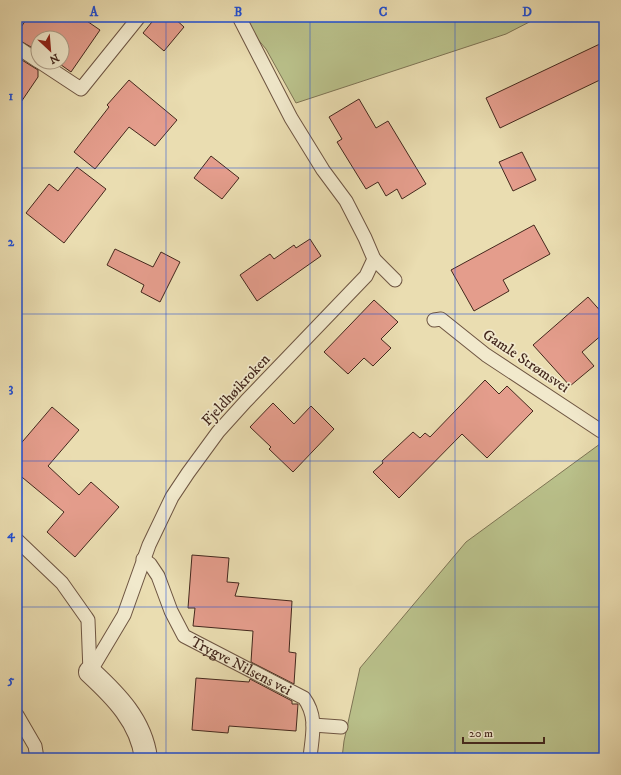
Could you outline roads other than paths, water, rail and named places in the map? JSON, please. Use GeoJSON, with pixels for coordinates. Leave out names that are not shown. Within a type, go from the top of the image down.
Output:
{"type":"FeatureCollection","features":[{"type":"Feature","properties":{"kind":"street"},"geometry":{"type":"LineString","coordinates":[[90,672],[125,708],[136,725],[145,747],[146,758]]}},
{"type":"Feature","properties":{"kind":"lane"},"geometry":{"type":"LineString","coordinates":[[52,70],[82,89],[139,17]]}},
{"type":"Feature","properties":{"kind":"lane"},"geometry":{"type":"LineString","coordinates":[[239,17],[291,118],[323,170],[346,201],[366,238],[374,259],[395,280]]}},
{"type":"Feature","properties":{"kind":"lane"},"geometry":{"type":"LineString","coordinates":[[17,47],[30,56]]}},
{"type":"Feature","properties":{"kind":"lane","name":"Fjeldhøikroken"},"geometry":{"type":"LineString","coordinates":[[143,559],[172,497],[218,432],[366,276],[374,259]]}},
{"type":"Feature","properties":{"kind":"lane","name":"Gamle Strømsvei"},"geometry":{"type":"LineString","coordinates":[[434,320],[441,319],[486,355],[529,381],[601,431]]}},
{"type":"Feature","properties":{"kind":"lane"},"geometry":{"type":"LineString","coordinates":[[17,540],[62,583],[88,620],[90,672]]}},
{"type":"Feature","properties":{"kind":"lane"},"geometry":{"type":"LineString","coordinates":[[90,672],[124,615],[143,559]]}},
{"type":"Feature","properties":{"kind":"lane","name":"Trygve Nilsens vei"},"geometry":{"type":"LineString","coordinates":[[143,559],[150,564],[158,576],[171,611],[184,636],[304,698],[312,708],[313,725],[310,758]]}},
{"type":"Feature","properties":{"kind":"lane"},"geometry":{"type":"LineString","coordinates":[[17,715],[35,746],[37,758]]}},
{"type":"Feature","properties":{"kind":"lane"},"geometry":{"type":"LineString","coordinates":[[313,725],[341,727]]}}]}
